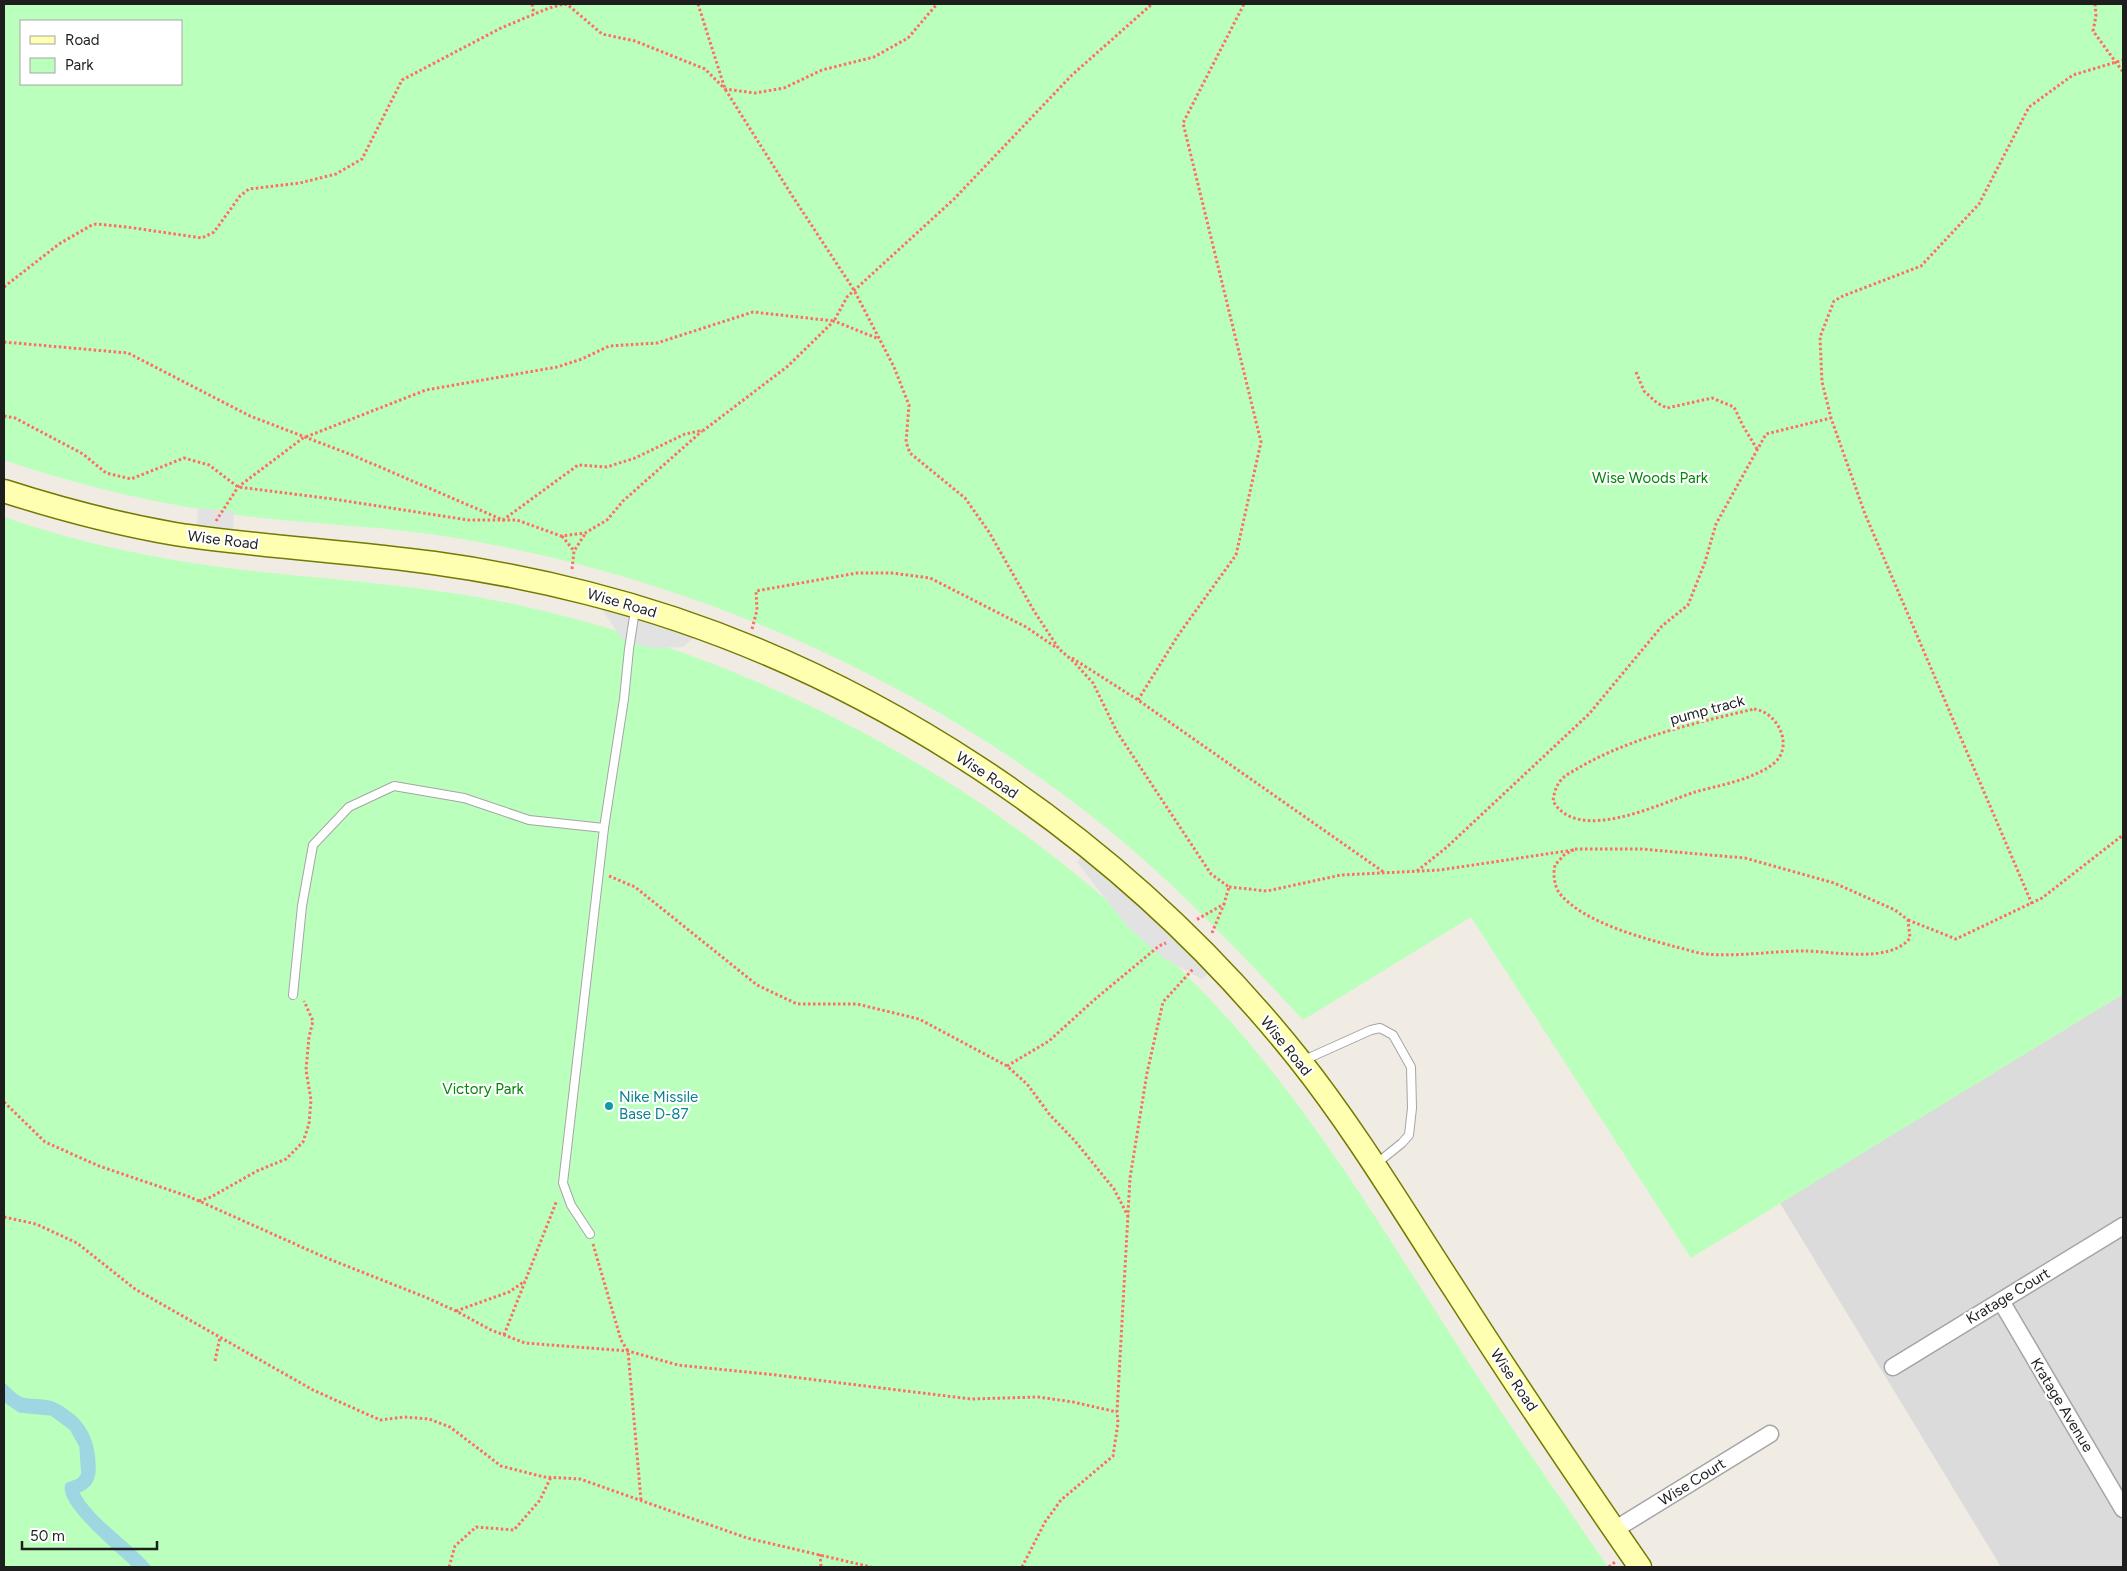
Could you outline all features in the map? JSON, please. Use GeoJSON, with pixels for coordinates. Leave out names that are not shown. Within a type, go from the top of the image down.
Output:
{"type":"FeatureCollection","features":[{"type":"Feature","properties":{"kind":"street","name":"Wise Road"},"geometry":{"type":"LineString","coordinates":[[4,491],[98,518],[205,538],[438,563],[504,574],[636,606],[748,646],[846,692],[899,720],[960,756],[1069,834],[1140,893],[1192,942],[1255,1008],[1301,1062],[1374,1165],[1498,1357],[1640,1567]]}},
{"type":"Feature","properties":{"kind":"street","name":"Kratage Court"},"geometry":{"type":"LineString","coordinates":[[1893,1367],[2123,1226]]}},
{"type":"Feature","properties":{"kind":"street","name":"Kratage Avenue"},"geometry":{"type":"LineString","coordinates":[[2001,1300],[2123,1509]]}},
{"type":"Feature","properties":{"kind":"street","name":"Wise Court"},"geometry":{"type":"LineString","coordinates":[[1614,1530],[1770,1434]]}},
{"type":"Feature","properties":{"kind":"lane"},"geometry":{"type":"LineString","coordinates":[[590,1234],[571,1205],[563,1183],[604,828],[636,606]]}},
{"type":"Feature","properties":{"kind":"lane"},"geometry":{"type":"LineString","coordinates":[[293,995],[302,906],[313,846],[349,807],[394,786],[464,798],[528,820],[604,828]]}},
{"type":"Feature","properties":{"kind":"lane"},"geometry":{"type":"LineString","coordinates":[[1301,1062],[1371,1030],[1380,1028],[1393,1035],[1411,1067],[1411,1129],[1402,1143],[1374,1165]]}},
{"type":"Feature","properties":{"kind":"path"},"geometry":{"type":"LineString","coordinates":[[532,4],[534,14]]}},
{"type":"Feature","properties":{"kind":"path"},"geometry":{"type":"LineString","coordinates":[[4,287],[58,244],[90,226],[96,224],[127,227],[202,238],[214,232],[240,196],[249,188],[300,183],[336,174],[362,159],[402,80],[501,28],[564,4],[571,7],[602,34],[634,41],[705,69],[725,89],[854,290],[894,367],[909,405],[906,442],[910,453],[965,498],[989,532],[1034,611],[1059,649],[1093,683],[1117,732],[1211,874],[1230,887],[1267,891],[1341,875],[1417,872],[1575,849],[1641,849],[1745,858],[1834,882],[1895,910],[1908,920],[1956,939],[2042,898],[2123,834]]}},
{"type":"Feature","properties":{"kind":"path"},"geometry":{"type":"LineString","coordinates":[[698,4],[725,89]]}},
{"type":"Feature","properties":{"kind":"path"},"geometry":{"type":"LineString","coordinates":[[725,89],[755,92],[784,88],[822,70],[874,57],[908,38],[936,4]]}},
{"type":"Feature","properties":{"kind":"path"},"geometry":{"type":"LineString","coordinates":[[4,416],[15,418],[75,450],[106,473],[131,479],[184,458],[209,465],[238,487],[333,499],[468,520],[517,520],[561,536],[585,533],[607,520],[623,501],[704,430],[788,366],[834,321],[847,297],[854,290],[954,199],[1072,75],[1152,4]]}},
{"type":"Feature","properties":{"kind":"path"},"geometry":{"type":"LineString","coordinates":[[1138,700],[1179,634],[1236,555],[1261,442],[1183,123],[1244,4]]}},
{"type":"Feature","properties":{"kind":"path"},"geometry":{"type":"LineString","coordinates":[[2095,4],[2096,16],[2093,30],[2114,62],[2123,72]]}},
{"type":"Feature","properties":{"kind":"path"},"geometry":{"type":"LineString","coordinates":[[2032,904],[1865,514],[1831,418],[1822,382],[1820,337],[1834,302],[1921,266],[1979,204],[2029,107],[2073,75],[2123,60]]}},
{"type":"Feature","properties":{"kind":"path"},"geometry":{"type":"LineString","coordinates":[[205,538],[238,487],[303,438],[426,390],[557,367],[582,359],[609,346],[657,343],[753,312],[834,321],[879,339]]}},
{"type":"Feature","properties":{"kind":"path"},"geometry":{"type":"LineString","coordinates":[[4,342],[128,353],[250,416],[303,438],[352,455],[503,520]]}},
{"type":"Feature","properties":{"kind":"path"},"geometry":{"type":"LineString","coordinates":[[1636,372],[1644,391],[1656,403],[1667,408],[1712,398],[1734,407],[1757,449]]}},
{"type":"Feature","properties":{"kind":"path"},"geometry":{"type":"LineString","coordinates":[[1417,872],[1589,714],[1662,626],[1688,605],[1705,562],[1716,524],[1766,434],[1831,418]]}},
{"type":"Feature","properties":{"kind":"path"},"geometry":{"type":"LineString","coordinates":[[503,520],[578,465],[607,467],[634,458],[685,434],[704,430]]}},
{"type":"Feature","properties":{"kind":"path"},"geometry":{"type":"LineString","coordinates":[[571,589],[574,551],[585,533]]}},
{"type":"Feature","properties":{"kind":"path"},"geometry":{"type":"LineString","coordinates":[[561,536],[574,551]]}},
{"type":"Feature","properties":{"kind":"path"},"geometry":{"type":"LineString","coordinates":[[748,646],[757,610],[756,591],[857,573],[892,573],[930,578],[1026,627],[1138,700],[1385,873]]}},
{"type":"Feature","properties":{"kind":"path","name":"pump track"},"geometry":{"type":"LineString","coordinates":[[1754,709],[1772,716],[1778,723],[1783,745],[1779,758],[1772,764],[1751,775],[1692,793],[1632,815],[1597,821],[1574,817],[1559,810],[1553,801],[1554,794],[1559,782],[1566,775],[1592,760],[1644,739],[1754,709]]}},
{"type":"Feature","properties":{"kind":"path"},"geometry":{"type":"LineString","coordinates":[[1575,849],[1564,855],[1554,865],[1554,879],[1560,893],[1577,908],[1604,923],[1653,941],[1704,954],[1804,951],[1859,954],[1886,952],[1910,938],[1908,920]]}},
{"type":"Feature","properties":{"kind":"path"},"geometry":{"type":"LineString","coordinates":[[600,872],[635,887],[753,981],[797,1004],[830,1006],[857,1004],[919,1019],[1006,1066],[1028,1084],[1050,1115],[1075,1141],[1114,1189],[1128,1216]]}},
{"type":"Feature","properties":{"kind":"path"},"geometry":{"type":"LineString","coordinates":[[1006,1066],[1049,1042],[1094,1000],[1159,946],[1192,942],[1212,933],[1230,887]]}},
{"type":"Feature","properties":{"kind":"path"},"geometry":{"type":"LineString","coordinates":[[1022,1567],[1045,1522],[1061,1500],[1112,1459],[1118,1423],[1117,1412],[1132,1168],[1147,1073],[1163,1002],[1193,969],[1192,942],[1195,920],[1224,904]]}},
{"type":"Feature","properties":{"kind":"path"},"geometry":{"type":"LineString","coordinates":[[198,1201],[211,1197],[257,1171],[286,1159],[303,1142],[309,1124],[311,1100],[306,1070],[309,1037],[313,1021],[304,1000],[293,995]]}},
{"type":"Feature","properties":{"kind":"path"},"geometry":{"type":"LineString","coordinates":[[4,1102],[45,1142],[99,1166],[198,1201],[324,1257],[456,1311],[491,1330],[525,1343],[628,1351],[678,1365],[776,1374],[971,1399],[1038,1397],[1073,1402],[1117,1412]]}},
{"type":"Feature","properties":{"kind":"path"},"geometry":{"type":"LineString","coordinates":[[504,1335],[563,1183]]}},
{"type":"Feature","properties":{"kind":"path"},"geometry":{"type":"LineString","coordinates":[[4,1217],[36,1224],[77,1243],[135,1289],[313,1390],[380,1420],[404,1418],[430,1419],[450,1427],[501,1466],[551,1477],[580,1479],[747,1538],[871,1567]]}},
{"type":"Feature","properties":{"kind":"path"},"geometry":{"type":"LineString","coordinates":[[590,1234],[622,1340],[628,1351],[640,1500]]}},
{"type":"Feature","properties":{"kind":"path"},"geometry":{"type":"LineString","coordinates":[[456,1311],[509,1292],[525,1281]]}},
{"type":"Feature","properties":{"kind":"path"},"geometry":{"type":"LineString","coordinates":[[215,1360],[220,1337]]}},
{"type":"Feature","properties":{"kind":"path"},"geometry":{"type":"LineString","coordinates":[[449,1567],[455,1546],[476,1527],[514,1530],[540,1500],[551,1477]]}},
{"type":"Feature","properties":{"kind":"path"},"geometry":{"type":"LineString","coordinates":[[820,1554],[821,1567]]}},
{"type":"Feature","properties":{"kind":"shaded area"},"geometry":{"type":"Polygon","coordinates":[[[198,508],[234,511],[233,533],[197,527],[198,508]]]}},
{"type":"Feature","properties":{"kind":"shaded area"},"geometry":{"type":"Polygon","coordinates":[[[591,594],[703,629],[683,647],[651,648],[623,640],[591,594]]]}},
{"type":"Feature","properties":{"kind":"shaded area"},"geometry":{"type":"Polygon","coordinates":[[[1088,849],[1217,966],[1202,979],[1163,958],[1127,926],[1077,862],[1088,849]]]}},
{"type":"Feature","properties":{"kind":"shaded area"},"geometry":{"type":"Polygon","coordinates":[[[2123,994],[2123,1567],[2001,1567],[1780,1203],[2123,994]]]}},
{"type":"Feature","properties":{"kind":"green space","name":"Wise Woods Park"},"geometry":{"type":"Polygon","coordinates":[[[4,4],[2123,4],[2123,994],[1691,1258],[1471,917],[1303,1020],[1182,895],[1104,826],[1032,772],[957,723],[879,680],[798,641],[715,607],[631,579],[544,556],[430,534],[271,519],[184,506],[93,487],[4,460],[4,4]]]}},
{"type":"Feature","properties":{"kind":"green space","name":"Victory Park"},"geometry":{"type":"Polygon","coordinates":[[[4,517],[99,545],[197,564],[439,591],[544,611],[627,634],[708,662],[786,695],[862,732],[936,774],[1006,821],[1074,873],[1155,944],[1244,1037],[1314,1127],[1391,1241],[1482,1384],[1608,1567],[4,1567],[4,517]]]}},
{"type":"Feature","properties":{"kind":"water"},"geometry":{"type":"Polygon","coordinates":[[[4,1386],[20,1399],[55,1405],[73,1417],[84,1429],[92,1451],[92,1477],[84,1488],[77,1491],[98,1520],[148,1567],[137,1567],[119,1551],[85,1517],[69,1496],[67,1487],[83,1477],[85,1469],[84,1452],[73,1430],[51,1412],[24,1410],[10,1404],[4,1399],[4,1386]]]}},
{"type":"Feature","properties":{"kind":"waterway"},"geometry":{"type":"LineString","coordinates":[[4,1386],[20,1400],[55,1405],[79,1423],[90,1444],[93,1468],[89,1483],[84,1488],[76,1491],[89,1511],[148,1567]]}},
{"type":"Feature","properties":{"kind":"waterway"},"geometry":{"type":"LineString","coordinates":[[4,1399],[20,1410],[52,1413],[72,1428],[82,1446],[84,1475],[79,1481],[68,1485],[68,1493],[73,1503],[94,1528],[137,1567]]}},
{"type":"Feature","properties":{"kind":"place","name":"Nike Missile Base D-87"},"geometry":{"type":"Point","coordinates":[609,1106]}}]}
